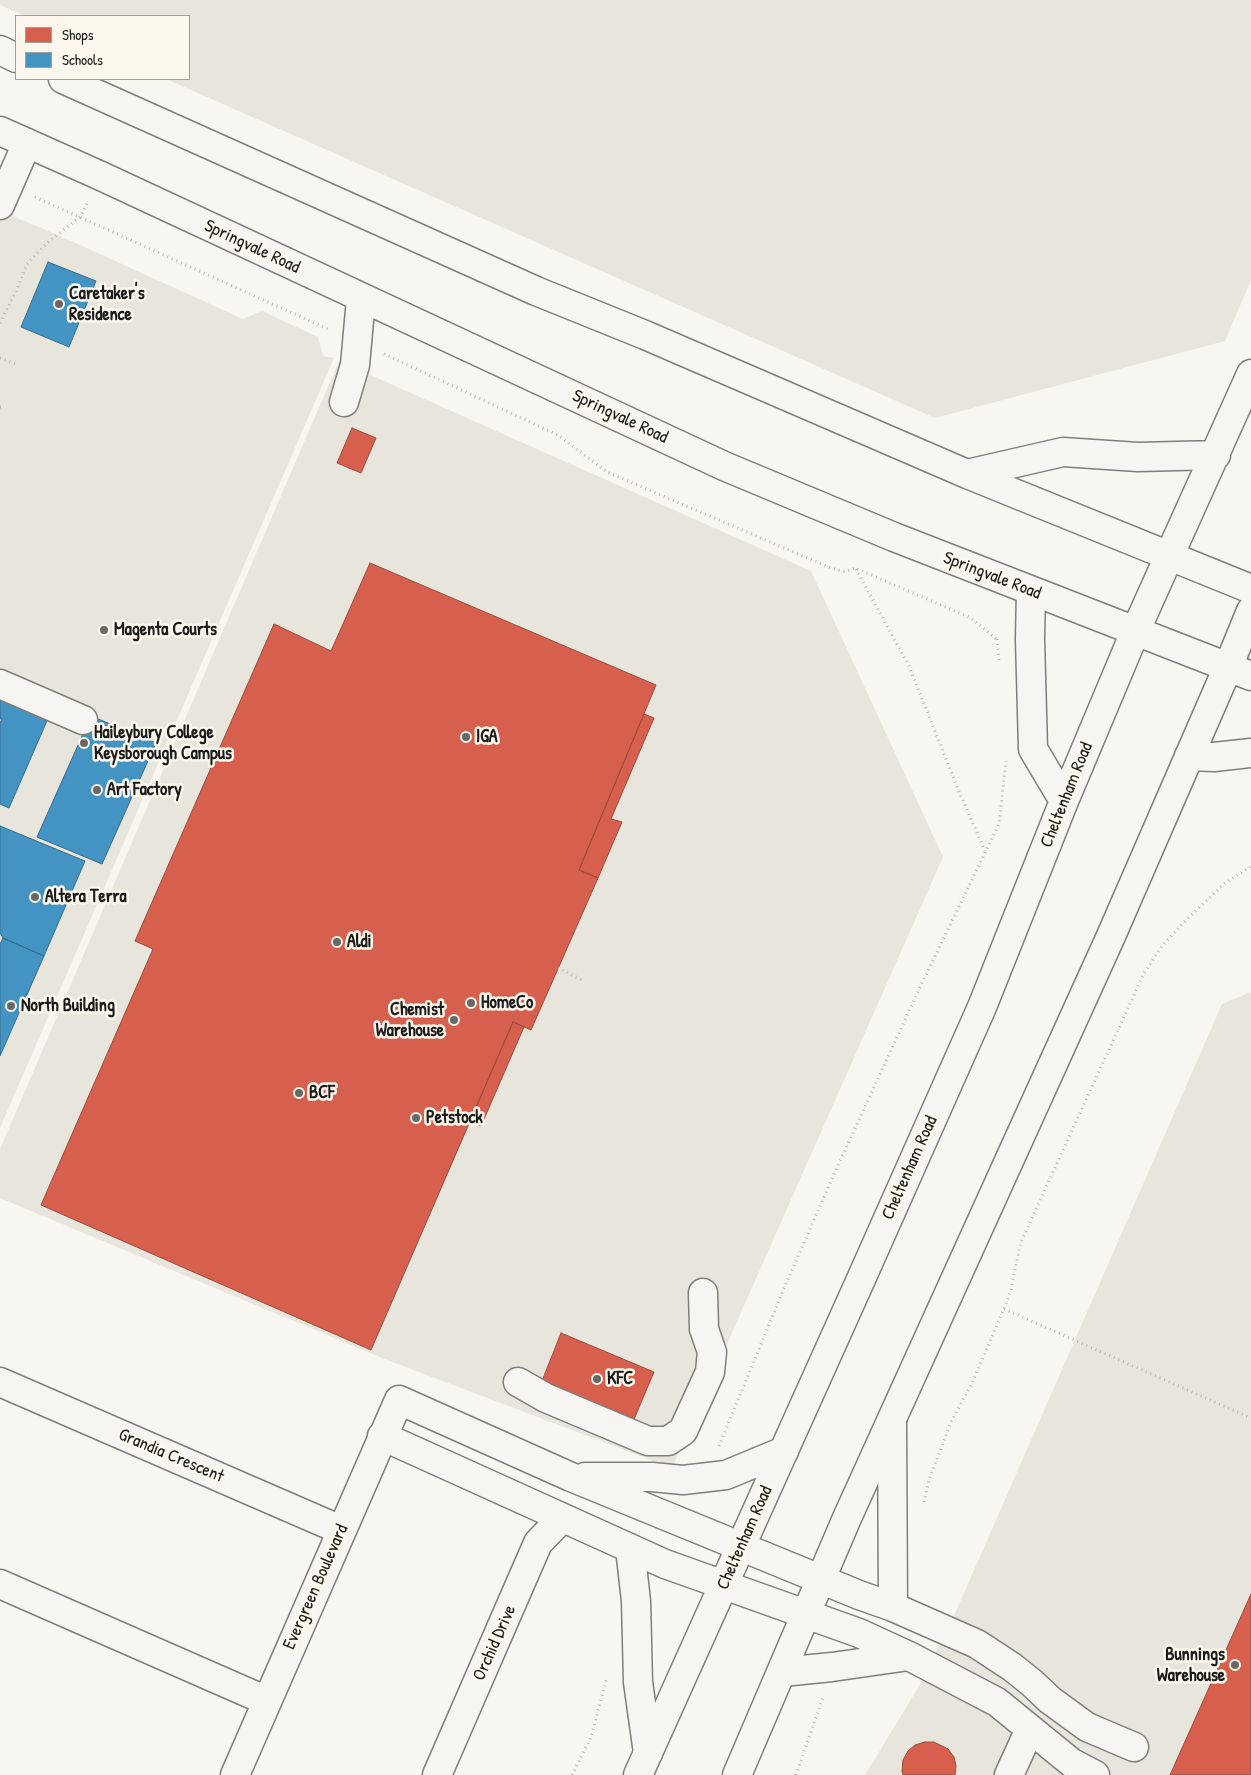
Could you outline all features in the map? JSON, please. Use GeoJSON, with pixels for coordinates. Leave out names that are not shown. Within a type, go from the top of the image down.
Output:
{"type":"FeatureCollection","features":[{"type":"Feature","properties":{"kind":"main road"},"geometry":{"type":"LineString","coordinates":[[0,50],[15,58]]}},
{"type":"Feature","properties":{"kind":"main road"},"geometry":{"type":"LineString","coordinates":[[65,80],[536,291],[645,335],[967,474],[1251,589]]}},
{"type":"Feature","properties":{"kind":"main road","name":"Springvale Road"},"geometry":{"type":"LineString","coordinates":[[0,132],[101,176],[361,299],[724,466],[877,530],[1239,672]]}},
{"type":"Feature","properties":{"kind":"main road"},"geometry":{"type":"LineString","coordinates":[[5,195],[27,143]]}},
{"type":"Feature","properties":{"kind":"main road"},"geometry":{"type":"LineString","coordinates":[[344,402],[355,365],[361,299]]}},
{"type":"Feature","properties":{"kind":"main road","name":"Cheltenham Road"},"geometry":{"type":"LineString","coordinates":[[643,1764],[978,1016],[1064,801],[1135,632],[1251,374]]}},
{"type":"Feature","properties":{"kind":"main road"},"geometry":{"type":"LineString","coordinates":[[967,474],[1063,452],[1138,457],[1216,455]]}},
{"type":"Feature","properties":{"kind":"main road"},"geometry":{"type":"LineString","coordinates":[[1031,591],[1030,639],[1033,749],[1064,801]]}},
{"type":"Feature","properties":{"kind":"main road"},"geometry":{"type":"LineString","coordinates":[[737,1775],[847,1518],[1111,936],[1189,756],[1239,672],[1251,611]]}},
{"type":"Feature","properties":{"kind":"main road"},"geometry":{"type":"LineString","coordinates":[[0,684],[83,720]]}},
{"type":"Feature","properties":{"kind":"main road"},"geometry":{"type":"LineString","coordinates":[[1189,756],[1214,757],[1251,752]]}},
{"type":"Feature","properties":{"kind":"main road"},"geometry":{"type":"LineString","coordinates":[[518,1382],[546,1398],[648,1442],[668,1441],[682,1431],[710,1372],[712,1352],[704,1329],[703,1293]]}},
{"type":"Feature","properties":{"kind":"main road","name":"Grandia Crescent"},"geometry":{"type":"LineString","coordinates":[[0,1382],[341,1530]]}},
{"type":"Feature","properties":{"kind":"main road","name":"Evergreen Boulevard"},"geometry":{"type":"LineString","coordinates":[[235,1775],[399,1400],[571,1477]]}},
{"type":"Feature","properties":{"kind":"main road"},"geometry":{"type":"LineString","coordinates":[[892,1420],[893,1607]]}},
{"type":"Feature","properties":{"kind":"main road"},"geometry":{"type":"LineString","coordinates":[[382,1436],[666,1564],[859,1633],[909,1656],[997,1702],[1072,1763],[1095,1775]]}},
{"type":"Feature","properties":{"kind":"main road"},"geometry":{"type":"LineString","coordinates":[[571,1477],[652,1477],[683,1480],[726,1475],[784,1451]]}},
{"type":"Feature","properties":{"kind":"main road"},"geometry":{"type":"LineString","coordinates":[[571,1477],[630,1500],[741,1548],[893,1607],[977,1644],[1019,1673],[1050,1700],[1087,1727],[1134,1747]]}},
{"type":"Feature","properties":{"kind":"main road","name":"Orchid Drive"},"geometry":{"type":"LineString","coordinates":[[437,1775],[538,1543],[562,1518]]}},
{"type":"Feature","properties":{"kind":"main road"},"geometry":{"type":"LineString","coordinates":[[630,1548],[636,1602],[643,1764]]}},
{"type":"Feature","properties":{"kind":"main road"},"geometry":{"type":"LineString","coordinates":[[0,1584],[267,1700]]}},
{"type":"Feature","properties":{"kind":"main road"},"geometry":{"type":"LineString","coordinates":[[782,1672],[909,1656]]}},
{"type":"Feature","properties":{"kind":"main road"},"geometry":{"type":"LineString","coordinates":[[1009,1775],[1030,1729]]}},
{"type":"Feature","properties":{"kind":"path"},"geometry":{"type":"LineString","coordinates":[[0,323],[27,264],[47,243],[81,216],[101,176]]}},
{"type":"Feature","properties":{"kind":"path"},"geometry":{"type":"LineString","coordinates":[[5,195],[81,216],[357,342],[558,435],[607,472],[831,568],[846,572],[855,568],[971,618],[996,639],[1000,667]]}},
{"type":"Feature","properties":{"kind":"path"},"geometry":{"type":"LineString","coordinates":[[0,358],[18,365]]}},
{"type":"Feature","properties":{"kind":"path"},"geometry":{"type":"LineString","coordinates":[[855,568],[909,666],[958,790],[985,852]]}},
{"type":"Feature","properties":{"kind":"path"},"geometry":{"type":"LineString","coordinates":[[996,639],[1018,634],[1030,639]]}},
{"type":"Feature","properties":{"kind":"path"},"geometry":{"type":"LineString","coordinates":[[717,1450],[758,1348],[832,1180],[921,985],[999,824],[1006,760]]}},
{"type":"Feature","properties":{"kind":"path"},"geometry":{"type":"LineString","coordinates":[[923,1507],[929,1480],[951,1422],[971,1385],[1004,1309],[1011,1289],[1021,1242],[1144,973],[1162,946],[1187,919],[1224,884],[1251,866]]}},
{"type":"Feature","properties":{"kind":"path"},"geometry":{"type":"LineString","coordinates":[[558,968],[584,980]]}},
{"type":"Feature","properties":{"kind":"path"},"geometry":{"type":"LineString","coordinates":[[1004,1309],[1251,1418]]}},
{"type":"Feature","properties":{"kind":"path"},"geometry":{"type":"LineString","coordinates":[[572,1775],[591,1737],[608,1676]]}},
{"type":"Feature","properties":{"kind":"path"},"geometry":{"type":"LineString","coordinates":[[796,1775],[824,1693]]}},
{"type":"Feature","properties":{"kind":"shaded area"},"geometry":{"type":"Polygon","coordinates":[[[0,0],[1251,0],[1251,280],[1225,341],[935,418],[168,80],[190,80],[190,15],[23,15],[0,5],[0,0]]]}},
{"type":"Feature","properties":{"kind":"shaded area","name":"Haileybury College Keysborough Campus"},"geometry":{"type":"Polygon","coordinates":[[[0,211],[58,235],[243,319],[262,311],[318,337],[323,356],[334,358],[0,1128],[0,211]]]}},
{"type":"Feature","properties":{"kind":"shaded area","name":"HomeCo"},"geometry":{"type":"Polygon","coordinates":[[[339,361],[811,571],[943,857],[672,1468],[382,1358],[0,1198],[0,1149],[339,361]]]}},
{"type":"Feature","properties":{"kind":"shaded area"},"geometry":{"type":"Polygon","coordinates":[[[1251,992],[1251,1775],[865,1775],[918,1688],[957,1609],[1222,1004],[1251,992]]]}},
{"type":"Feature","properties":{"kind":"building: Shops"},"geometry":{"type":"Polygon","coordinates":[[[352,428],[376,438],[361,473],[337,463],[352,428]]]}},
{"type":"Feature","properties":{"kind":"building: Shops"},"geometry":{"type":"Polygon","coordinates":[[[370,563],[656,685],[579,870],[598,878],[531,1030],[513,1022],[371,1350],[41,1205],[153,949],[135,941],[274,624],[331,651],[370,563]]]}},
{"type":"Feature","properties":{"kind":"building: Shops"},"geometry":{"type":"Polygon","coordinates":[[[644,714],[654,718],[611,819],[622,822],[598,878],[579,870],[644,714]]]}},
{"type":"Feature","properties":{"kind":"building: Shops"},"geometry":{"type":"Polygon","coordinates":[[[513,1022],[524,1027],[481,1126],[470,1121],[513,1022]]]}},
{"type":"Feature","properties":{"kind":"building: Shops","name":"KFC"},"geometry":{"type":"Polygon","coordinates":[[[561,1333],[654,1372],[632,1424],[540,1386],[561,1333]]]}},
{"type":"Feature","properties":{"kind":"building: Shops","name":"Bunnings Warehouse"},"geometry":{"type":"Polygon","coordinates":[[[1251,1594],[1251,1775],[1170,1775],[1187,1737],[1251,1594]]]}},
{"type":"Feature","properties":{"kind":"building: Shops"},"geometry":{"type":"Polygon","coordinates":[[[934,1742],[948,1749],[954,1757],[955,1775],[903,1775],[903,1760],[908,1751],[915,1745],[934,1742]]]}},
{"type":"Feature","properties":{"kind":"building: Schools","name":"Caretaker's Residence"},"geometry":{"type":"Polygon","coordinates":[[[48,262],[96,281],[69,347],[21,327],[48,262]]]}},
{"type":"Feature","properties":{"kind":"building: Schools"},"geometry":{"type":"Polygon","coordinates":[[[0,694],[50,714],[9,808],[0,804],[0,723],[2,719],[0,719],[0,694]]]}},
{"type":"Feature","properties":{"kind":"building: Schools","name":"Art Factory"},"geometry":{"type":"Polygon","coordinates":[[[91,716],[156,743],[102,864],[37,837],[91,716]]]}},
{"type":"Feature","properties":{"kind":"building: Schools","name":"Altera Terra"},"geometry":{"type":"Polygon","coordinates":[[[0,826],[85,861],[44,956],[3,938],[0,933],[0,826]]]}},
{"type":"Feature","properties":{"kind":"building: Schools","name":"North Building"},"geometry":{"type":"Polygon","coordinates":[[[3,938],[44,956],[0,1056],[0,944],[3,938]]]}},
{"type":"Feature","properties":{"kind":"place","name":"Caretaker's Residence"},"geometry":{"type":"Point","coordinates":[59,304]}},
{"type":"Feature","properties":{"kind":"place","name":"Magenta Courts"},"geometry":{"type":"Point","coordinates":[104,630]}},
{"type":"Feature","properties":{"kind":"place","name":"IGA"},"geometry":{"type":"Point","coordinates":[466,737]}},
{"type":"Feature","properties":{"kind":"place","name":"Haileybury College Keysborough Campus"},"geometry":{"type":"Point","coordinates":[84,743]}},
{"type":"Feature","properties":{"kind":"place","name":"Art Factory"},"geometry":{"type":"Point","coordinates":[97,790]}},
{"type":"Feature","properties":{"kind":"place","name":"Altera Terra"},"geometry":{"type":"Point","coordinates":[35,897]}},
{"type":"Feature","properties":{"kind":"place","name":"Aldi"},"geometry":{"type":"Point","coordinates":[337,942]}},
{"type":"Feature","properties":{"kind":"place","name":"HomeCo"},"geometry":{"type":"Point","coordinates":[471,1003]}},
{"type":"Feature","properties":{"kind":"place","name":"North Building"},"geometry":{"type":"Point","coordinates":[11,1006]}},
{"type":"Feature","properties":{"kind":"place","name":"Chemist Warehouse"},"geometry":{"type":"Point","coordinates":[454,1020]}},
{"type":"Feature","properties":{"kind":"place","name":"BCF"},"geometry":{"type":"Point","coordinates":[299,1093]}},
{"type":"Feature","properties":{"kind":"place","name":"Petstock"},"geometry":{"type":"Point","coordinates":[416,1118]}},
{"type":"Feature","properties":{"kind":"place","name":"KFC"},"geometry":{"type":"Point","coordinates":[597,1379]}},
{"type":"Feature","properties":{"kind":"place","name":"Bunnings Warehouse"},"geometry":{"type":"Point","coordinates":[1235,1665]}}]}
